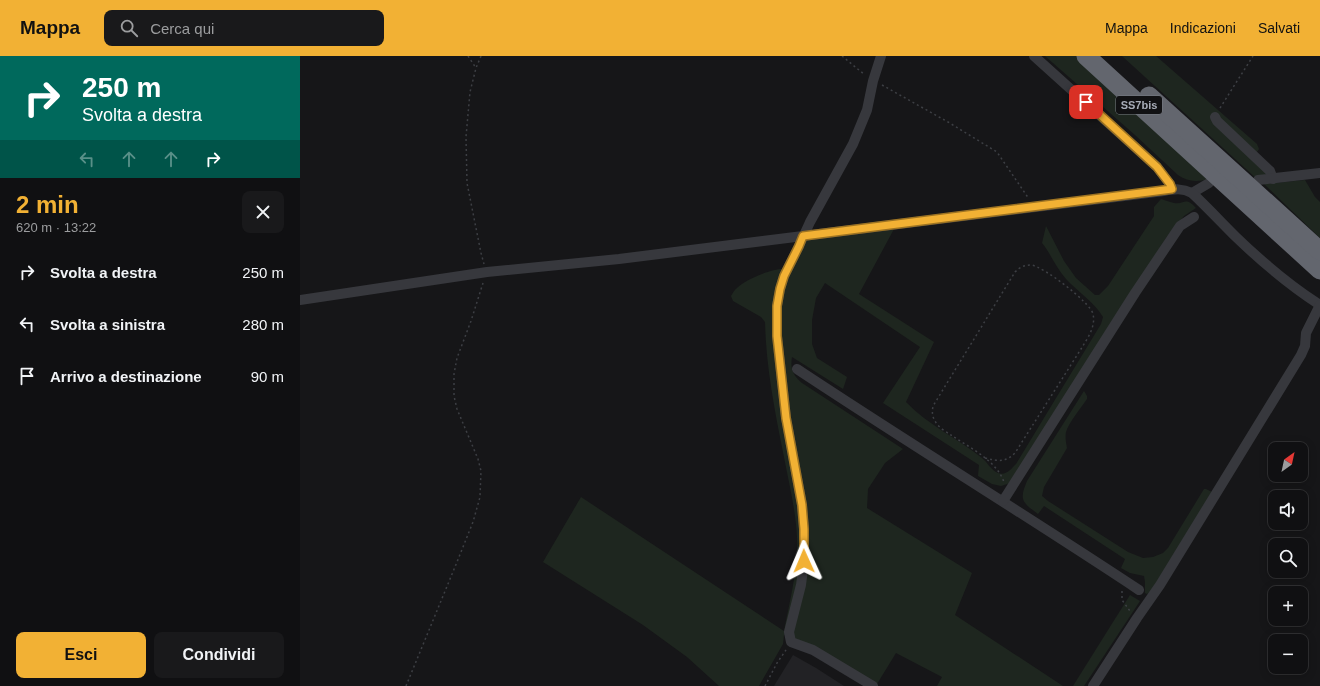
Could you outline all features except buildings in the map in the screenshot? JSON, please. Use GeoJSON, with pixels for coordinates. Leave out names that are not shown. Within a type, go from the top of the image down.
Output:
{"type":"FeatureCollection","features":[{"type":"Feature","properties":{"kind":"highway","name":"SS7bis"},"geometry":{"type":"LineString","coordinates":[[1086,56],[1320,270]]}},
{"type":"Feature","properties":{"kind":"highway","name":"SS7bis"},"geometry":{"type":"LineString","coordinates":[[1105,56],[1320,252]]}},
{"type":"Feature","properties":{"kind":"street"},"geometry":{"type":"LineString","coordinates":[[873,686],[813,650],[791,642],[789,632],[801,585],[804,561],[804,529],[786,418],[777,336],[777,306],[784,276],[810,222],[853,144],[867,110],[881,56]]}},
{"type":"Feature","properties":{"kind":"street"},"geometry":{"type":"LineString","coordinates":[[1034,56],[1157,167],[1172,189]]}},
{"type":"Feature","properties":{"kind":"street"},"geometry":{"type":"LineString","coordinates":[[1215,117],[1217,121],[1270,171],[1273,179]]}},
{"type":"Feature","properties":{"kind":"street"},"geometry":{"type":"LineString","coordinates":[[1258,180],[1320,173]]}},
{"type":"Feature","properties":{"kind":"street"},"geometry":{"type":"LineString","coordinates":[[1192,193],[1209,183]]}},
{"type":"Feature","properties":{"kind":"street"},"geometry":{"type":"LineString","coordinates":[[300,300],[486,272],[619,259],[1172,189],[1183,189],[1192,193],[1273,271],[1297,290],[1320,305],[1309,323],[1302,355],[1160,585],[1136,618],[1093,686]]}},
{"type":"Feature","properties":{"kind":"street"},"geometry":{"type":"LineString","coordinates":[[1006,498],[1135,294],[1180,226],[1194,217]]}},
{"type":"Feature","properties":{"kind":"street"},"geometry":{"type":"LineString","coordinates":[[798,369],[856,408],[1006,498],[1139,590]]}},
{"type":"Feature","properties":{"kind":"path"},"geometry":{"type":"LineString","coordinates":[[468,56],[476,68]]}},
{"type":"Feature","properties":{"kind":"path"},"geometry":{"type":"LineString","coordinates":[[406,686],[457,562],[480,497],[481,471],[478,459],[457,409],[454,396],[454,374],[457,358],[471,321],[486,272],[467,183],[466,137],[470,92],[476,68],[481,56]]}},
{"type":"Feature","properties":{"kind":"path"},"geometry":{"type":"LineString","coordinates":[[842,56],[864,75],[891,89],[997,152],[1034,207]]}},
{"type":"Feature","properties":{"kind":"path"},"geometry":{"type":"LineString","coordinates":[[1215,117],[1253,56]]}},
{"type":"Feature","properties":{"kind":"path"},"geometry":{"type":"LineString","coordinates":[[985,458],[996,461],[1003,460],[1009,458],[1015,453],[1091,333],[1094,314],[1091,308],[1084,300],[1052,275],[1033,265],[1023,265],[1014,272],[933,406],[932,415],[935,422],[946,432],[985,458],[999,471],[1002,477],[1006,498]]}},
{"type":"Feature","properties":{"kind":"path"},"geometry":{"type":"LineString","coordinates":[[1122,578],[1122,600],[1136,618]]}},
{"type":"Feature","properties":{"kind":"path"},"geometry":{"type":"LineString","coordinates":[[765,686],[777,663],[791,642]]}},
{"type":"Feature","properties":{"kind":"shaded area"},"geometry":{"type":"Polygon","coordinates":[[[1045,56],[1077,56],[1209,179],[1193,181],[1178,175],[1045,56]]]}},
{"type":"Feature","properties":{"kind":"shaded area"},"geometry":{"type":"Polygon","coordinates":[[[1122,56],[1156,56],[1257,144],[1259,149],[1257,152],[1267,174],[1257,179],[1122,56]]]}},
{"type":"Feature","properties":{"kind":"shaded area"},"geometry":{"type":"Polygon","coordinates":[[[1305,180],[1315,197],[1320,202],[1320,238],[1264,184],[1305,180]]]}},
{"type":"Feature","properties":{"kind":"shaded area"},"geometry":{"type":"Polygon","coordinates":[[[1161,199],[1174,203],[1189,202],[1196,208],[1184,216],[1166,238],[1034,448],[1010,483],[1001,486],[992,484],[978,476],[979,465],[883,403],[920,347],[825,283],[816,298],[812,320],[812,344],[817,358],[847,377],[843,389],[792,357],[791,365],[793,372],[802,383],[903,449],[885,463],[868,489],[867,508],[972,573],[955,615],[1063,686],[937,686],[942,677],[896,653],[877,684],[797,640],[784,635],[783,644],[759,686],[719,686],[687,657],[643,625],[543,562],[581,497],[784,631],[796,562],[797,538],[795,518],[777,424],[767,356],[765,322],[761,317],[733,301],[731,296],[735,290],[746,281],[759,275],[778,269],[783,269],[798,241],[894,229],[859,294],[934,342],[906,402],[933,425],[982,458],[996,472],[1003,474],[1008,472],[1016,464],[1101,324],[1103,317],[1086,297],[1062,275],[1056,266],[1042,243],[1046,226],[1064,261],[1076,278],[1095,295],[1099,295],[1108,286],[1154,216],[1154,207],[1161,199]]]}},
{"type":"Feature","properties":{"kind":"shaded area"},"geometry":{"type":"Polygon","coordinates":[[[1084,391],[1087,399],[1072,420],[1066,432],[1067,448],[1044,487],[1042,496],[1048,501],[1128,552],[1143,558],[1153,557],[1163,553],[1168,548],[1204,489],[1212,492],[1151,591],[1147,594],[1145,593],[1144,576],[1130,573],[1121,568],[1125,559],[1044,506],[1038,514],[1025,503],[1023,497],[1023,492],[1027,481],[1084,391]]]}},
{"type":"Feature","properties":{"kind":"shaded area"},"geometry":{"type":"Polygon","coordinates":[[[1130,595],[1140,601],[1084,686],[1073,686],[1130,595]]]}},
{"type":"Feature","properties":{"kind":"shaded area"},"geometry":{"type":"Polygon","coordinates":[[[793,655],[816,668],[844,686],[774,686],[793,655]]]}},
{"type":"Feature","properties":{"kind":"route"},"geometry":{"type":"LineString","coordinates":[[804,561],[802,505],[786,418],[777,336],[777,306],[780,289],[784,276],[803,236],[1172,189],[1157,167],[1086,102]]}}]}
